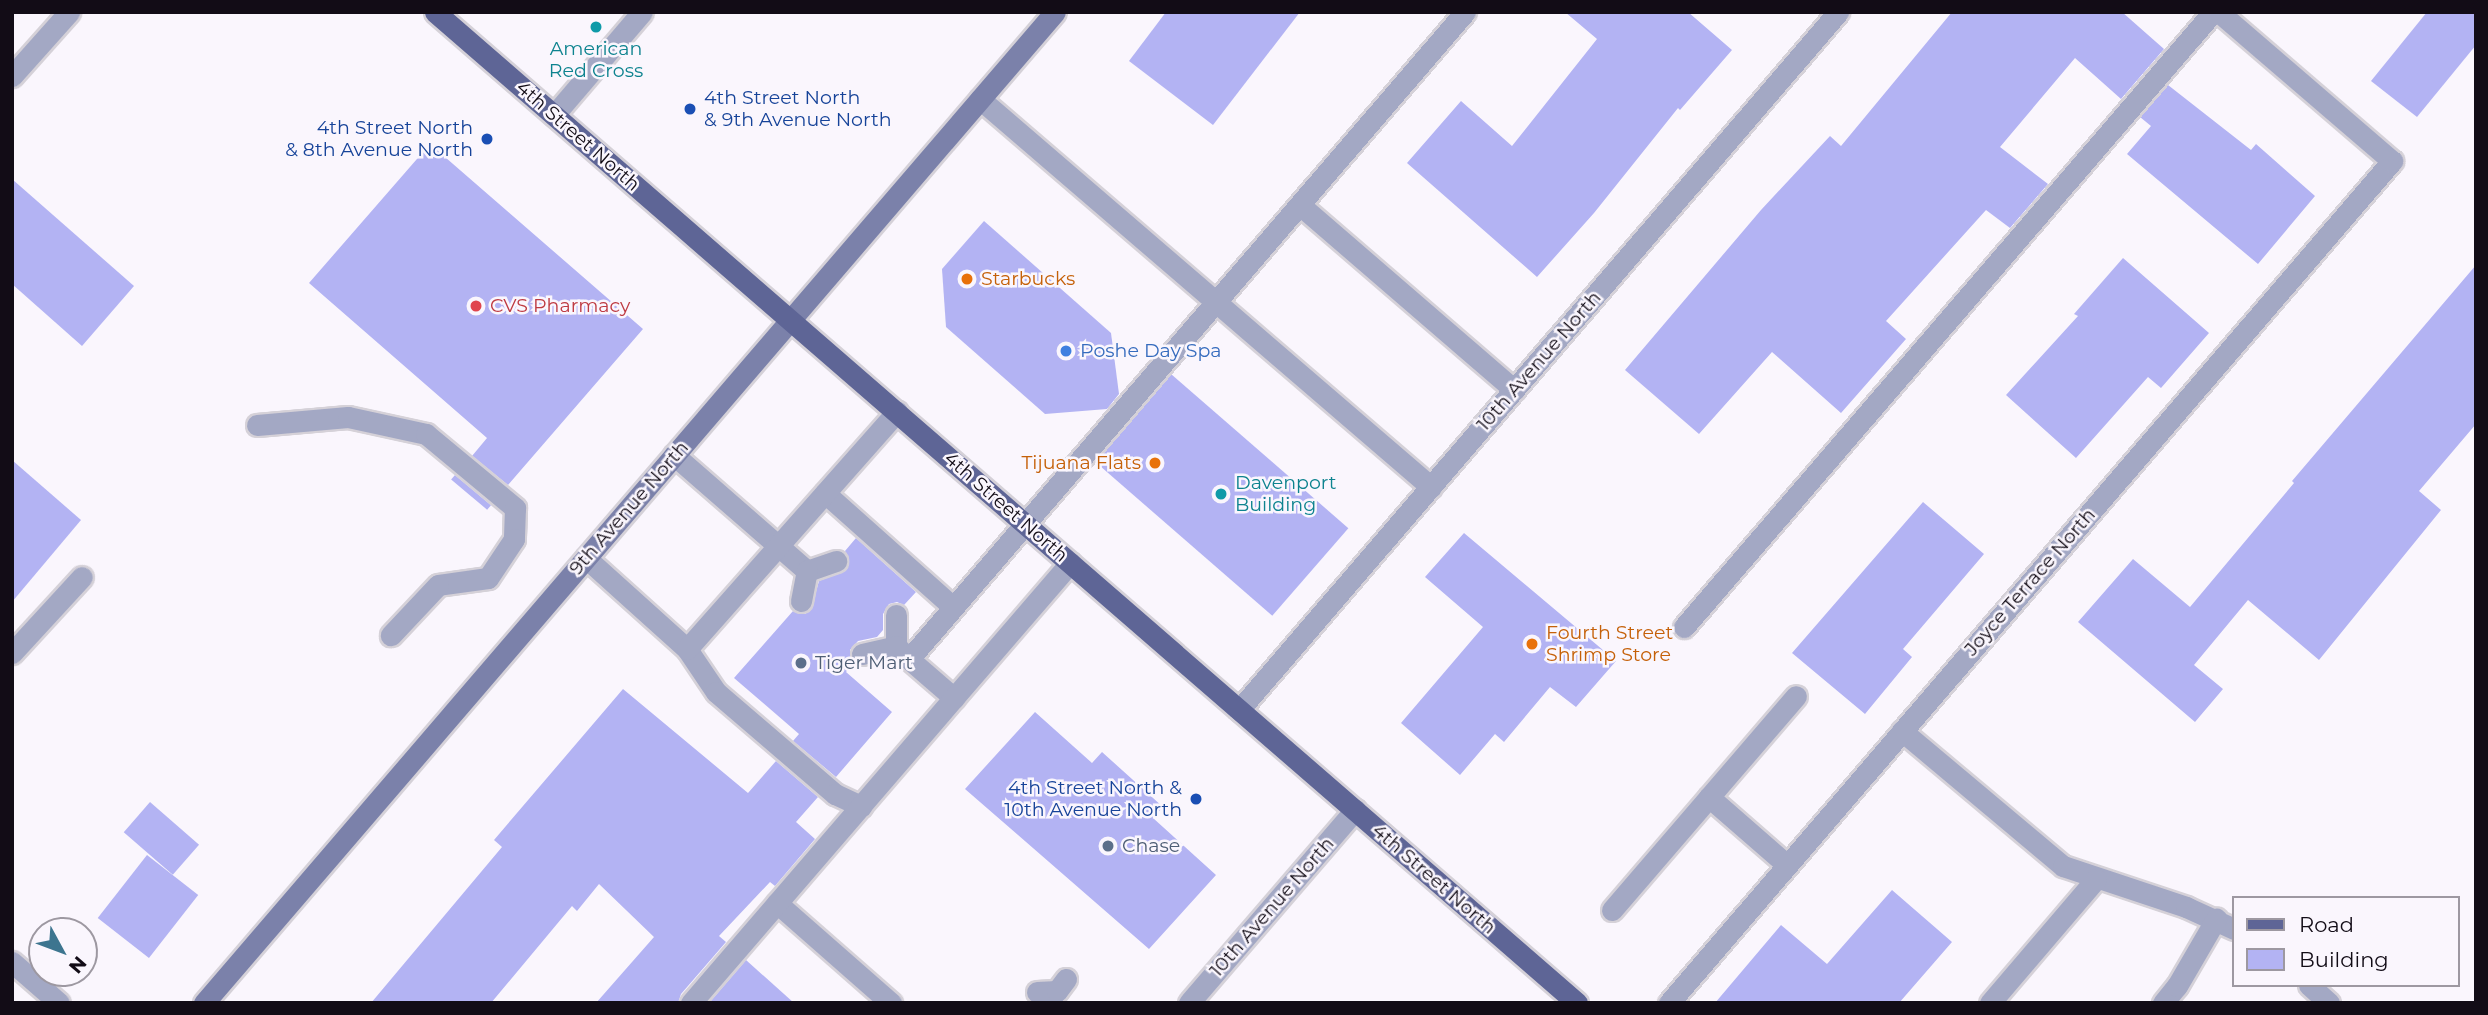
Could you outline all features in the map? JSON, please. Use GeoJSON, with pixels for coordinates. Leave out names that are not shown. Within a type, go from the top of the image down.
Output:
{"type":"FeatureCollection","features":[{"type":"Feature","properties":{"kind":"main road","name":"4th Street North"},"geometry":{"type":"LineString","coordinates":[[435,12],[1577,1003]]}},
{"type":"Feature","properties":{"kind":"street"},"geometry":{"type":"LineString","coordinates":[[12,76],[69,12]]}},
{"type":"Feature","properties":{"kind":"street"},"geometry":{"type":"LineString","coordinates":[[554,115],[642,12]]}},
{"type":"Feature","properties":{"kind":"street"},"geometry":{"type":"LineString","coordinates":[[862,654],[903,652],[953,607],[1465,12]]}},
{"type":"Feature","properties":{"kind":"street","name":"10th Avenue North"},"geometry":{"type":"LineString","coordinates":[[1239,710],[1838,12]]}},
{"type":"Feature","properties":{"kind":"street"},"geometry":{"type":"LineString","coordinates":[[1684,627],[2213,12]]}},
{"type":"Feature","properties":{"kind":"street","name":"Joyce Terrace North"},"geometry":{"type":"LineString","coordinates":[[1669,1003],[2392,161],[2219,12]]}},
{"type":"Feature","properties":{"kind":"street","name":"9th Avenue North"},"geometry":{"type":"LineString","coordinates":[[204,1003],[980,99],[1049,14]]}},
{"type":"Feature","properties":{"kind":"street"},"geometry":{"type":"LineString","coordinates":[[980,99],[1431,487]]}},
{"type":"Feature","properties":{"kind":"street"},"geometry":{"type":"LineString","coordinates":[[1300,205],[1514,390]]}},
{"type":"Feature","properties":{"kind":"street"},"geometry":{"type":"LineString","coordinates":[[687,649],[897,412]]}},
{"type":"Feature","properties":{"kind":"street"},"geometry":{"type":"LineString","coordinates":[[257,425],[348,417],[426,434],[515,508],[514,539],[488,578],[438,585],[391,635]]}},
{"type":"Feature","properties":{"kind":"street"},"geometry":{"type":"LineString","coordinates":[[674,455],[807,571]]}},
{"type":"Feature","properties":{"kind":"street"},"geometry":{"type":"LineString","coordinates":[[825,493],[953,607]]}},
{"type":"Feature","properties":{"kind":"street"},"geometry":{"type":"LineString","coordinates":[[586,558],[687,649],[716,692],[835,794],[861,806]]}},
{"type":"Feature","properties":{"kind":"street"},"geometry":{"type":"LineString","coordinates":[[807,571],[836,561]]}},
{"type":"Feature","properties":{"kind":"street"},"geometry":{"type":"LineString","coordinates":[[691,1003],[1070,563]]}},
{"type":"Feature","properties":{"kind":"street"},"geometry":{"type":"LineString","coordinates":[[801,601],[807,571]]}},
{"type":"Feature","properties":{"kind":"street"},"geometry":{"type":"LineString","coordinates":[[12,653],[82,577]]}},
{"type":"Feature","properties":{"kind":"street"},"geometry":{"type":"LineString","coordinates":[[896,615],[903,652],[954,698]]}},
{"type":"Feature","properties":{"kind":"street"},"geometry":{"type":"LineString","coordinates":[[1612,910],[1796,696]]}},
{"type":"Feature","properties":{"kind":"street"},"geometry":{"type":"LineString","coordinates":[[1902,731],[2063,866],[2225,924],[2162,1003]]}},
{"type":"Feature","properties":{"kind":"street"},"geometry":{"type":"LineString","coordinates":[[1709,797],[1787,865]]}},
{"type":"Feature","properties":{"kind":"street","name":"10th Avenue North"},"geometry":{"type":"LineString","coordinates":[[1189,1003],[1355,810]]}},
{"type":"Feature","properties":{"kind":"street"},"geometry":{"type":"LineString","coordinates":[[1990,1003],[2096,879]]}},
{"type":"Feature","properties":{"kind":"street"},"geometry":{"type":"LineString","coordinates":[[776,903],[891,1003]]}},
{"type":"Feature","properties":{"kind":"street"},"geometry":{"type":"LineString","coordinates":[[12,962],[59,1003]]}},
{"type":"Feature","properties":{"kind":"street"},"geometry":{"type":"LineString","coordinates":[[2311,987],[2329,1003]]}},
{"type":"Feature","properties":{"kind":"building"},"geometry":{"type":"Polygon","coordinates":[[[1166,12],[1300,12],[1213,125],[1129,61],[1166,12]]]}},
{"type":"Feature","properties":{"kind":"building"},"geometry":{"type":"Polygon","coordinates":[[[1565,12],[1688,12],[1732,50],[1680,110],[1678,108],[1594,213],[1537,277],[1407,163],[1461,101],[1512,146],[1597,39],[1565,12]]]}},
{"type":"Feature","properties":{"kind":"building"},"geometry":{"type":"Polygon","coordinates":[[[1952,12],[2122,12],[2164,49],[2121,99],[2075,58],[2000,147],[2048,184],[2010,228],[1986,210],[1886,321],[1906,339],[1841,413],[1772,352],[1699,434],[1625,370],[1761,210],[1830,136],[1841,146],[1952,12]]]}},
{"type":"Feature","properties":{"kind":"building"},"geometry":{"type":"Polygon","coordinates":[[[2427,12],[2476,12],[2476,45],[2417,117],[2371,81],[2427,12]]]}},
{"type":"Feature","properties":{"kind":"building"},"geometry":{"type":"Polygon","coordinates":[[[2168,85],[2251,150],[2256,144],[2315,196],[2258,264],[2127,154],[2151,126],[2140,117],[2168,85]]]}},
{"type":"Feature","properties":{"kind":"building","name":"CVS Pharmacy"},"geometry":{"type":"Polygon","coordinates":[[[430,144],[643,329],[508,485],[472,456],[487,438],[309,283],[430,144]]]}},
{"type":"Feature","properties":{"kind":"building"},"geometry":{"type":"Polygon","coordinates":[[[12,179],[134,286],[82,346],[12,284],[12,179]]]}},
{"type":"Feature","properties":{"kind":"building"},"geometry":{"type":"Polygon","coordinates":[[[984,221],[1111,333],[1119,394],[1107,409],[1045,414],[946,327],[942,269],[984,221]]]}},
{"type":"Feature","properties":{"kind":"building"},"geometry":{"type":"Polygon","coordinates":[[[2123,258],[2209,333],[2161,388],[2148,377],[2076,458],[2006,395],[2078,316],[2074,314],[2123,258]]]}},
{"type":"Feature","properties":{"kind":"building"},"geometry":{"type":"Polygon","coordinates":[[[2476,265],[2476,424],[2419,491],[2441,510],[2319,660],[2248,600],[2194,665],[2223,689],[2195,722],[2078,622],[2133,559],[2190,607],[2294,483],[2292,481],[2476,265]]]}},
{"type":"Feature","properties":{"kind":"building","name":"Davenport Building"},"geometry":{"type":"Polygon","coordinates":[[[1171,374],[1348,528],[1272,616],[1095,462],[1171,374]]]}},
{"type":"Feature","properties":{"kind":"building"},"geometry":{"type":"Polygon","coordinates":[[[12,460],[81,520],[12,602],[12,460]]]}},
{"type":"Feature","properties":{"kind":"building"},"geometry":{"type":"Polygon","coordinates":[[[455,475],[491,505],[487,510],[451,480],[455,475]]]}},
{"type":"Feature","properties":{"kind":"building"},"geometry":{"type":"Polygon","coordinates":[[[1923,502],[1984,554],[1903,649],[1912,657],[1865,714],[1792,653],[1923,502]]]}},
{"type":"Feature","properties":{"kind":"building","name":"Fourth Street Shrimp Store"},"geometry":{"type":"Polygon","coordinates":[[[1464,533],[1616,661],[1576,707],[1550,687],[1504,742],[1495,734],[1460,775],[1401,723],[1483,627],[1425,577],[1464,533]]]}},
{"type":"Feature","properties":{"kind":"building","name":"Tiger Mart"},"geometry":{"type":"Polygon","coordinates":[[[856,538],[916,592],[904,605],[897,602],[889,604],[883,614],[883,630],[877,637],[858,641],[850,650],[853,664],[846,672],[892,712],[836,777],[793,741],[799,734],[734,678],[793,611],[805,614],[811,609],[819,581],[845,570],[849,563],[845,551],[856,538]]]}},
{"type":"Feature","properties":{"kind":"building"},"geometry":{"type":"Polygon","coordinates":[[[623,689],[748,793],[776,761],[818,797],[796,822],[815,839],[775,886],[770,882],[719,936],[726,942],[681,994],[678,1003],[596,1003],[654,937],[599,884],[577,911],[572,906],[491,1003],[371,1003],[502,847],[494,840],[623,689]]]}},
{"type":"Feature","properties":{"kind":"building","name":"Chase"},"geometry":{"type":"Polygon","coordinates":[[[1035,712],[1092,763],[1102,752],[1163,807],[1153,818],[1216,875],[1149,949],[965,789],[1035,712]]]}},
{"type":"Feature","properties":{"kind":"building"},"geometry":{"type":"Polygon","coordinates":[[[150,802],[199,845],[173,875],[124,832],[150,802]]]}},
{"type":"Feature","properties":{"kind":"building"},"geometry":{"type":"Polygon","coordinates":[[[147,855],[198,895],[149,958],[98,918],[147,855]]]}},
{"type":"Feature","properties":{"kind":"building"},"geometry":{"type":"Polygon","coordinates":[[[1892,890],[1952,942],[1899,1003],[1715,1003],[1781,925],[1827,964],[1892,890]]]}},
{"type":"Feature","properties":{"kind":"building"},"geometry":{"type":"Polygon","coordinates":[[[746,960],[794,1003],[709,1003],[746,960]]]}},
{"type":"Feature","properties":{"kind":"place","name":"American Red Cross"},"geometry":{"type":"Point","coordinates":[596,27]}},
{"type":"Feature","properties":{"kind":"place","name":"4th Street North & 9th Avenue North"},"geometry":{"type":"Point","coordinates":[690,109]}},
{"type":"Feature","properties":{"kind":"place","name":"4th Street North & 8th Avenue North"},"geometry":{"type":"Point","coordinates":[487,139]}},
{"type":"Feature","properties":{"kind":"place","name":"Starbucks"},"geometry":{"type":"Point","coordinates":[967,279]}},
{"type":"Feature","properties":{"kind":"place","name":"CVS Pharmacy"},"geometry":{"type":"Point","coordinates":[476,306]}},
{"type":"Feature","properties":{"kind":"place","name":"Poshe Day Spa"},"geometry":{"type":"Point","coordinates":[1066,351]}},
{"type":"Feature","properties":{"kind":"place","name":"Tijuana Flats"},"geometry":{"type":"Point","coordinates":[1155,463]}},
{"type":"Feature","properties":{"kind":"place","name":"Davenport Building"},"geometry":{"type":"Point","coordinates":[1221,494]}},
{"type":"Feature","properties":{"kind":"place","name":"Fourth Street Shrimp Store"},"geometry":{"type":"Point","coordinates":[1532,644]}},
{"type":"Feature","properties":{"kind":"place","name":"Tiger Mart"},"geometry":{"type":"Point","coordinates":[801,663]}},
{"type":"Feature","properties":{"kind":"place","name":"4th Street North & 10th Avenue North"},"geometry":{"type":"Point","coordinates":[1196,799]}},
{"type":"Feature","properties":{"kind":"place","name":"Chase"},"geometry":{"type":"Point","coordinates":[1108,846]}}]}
